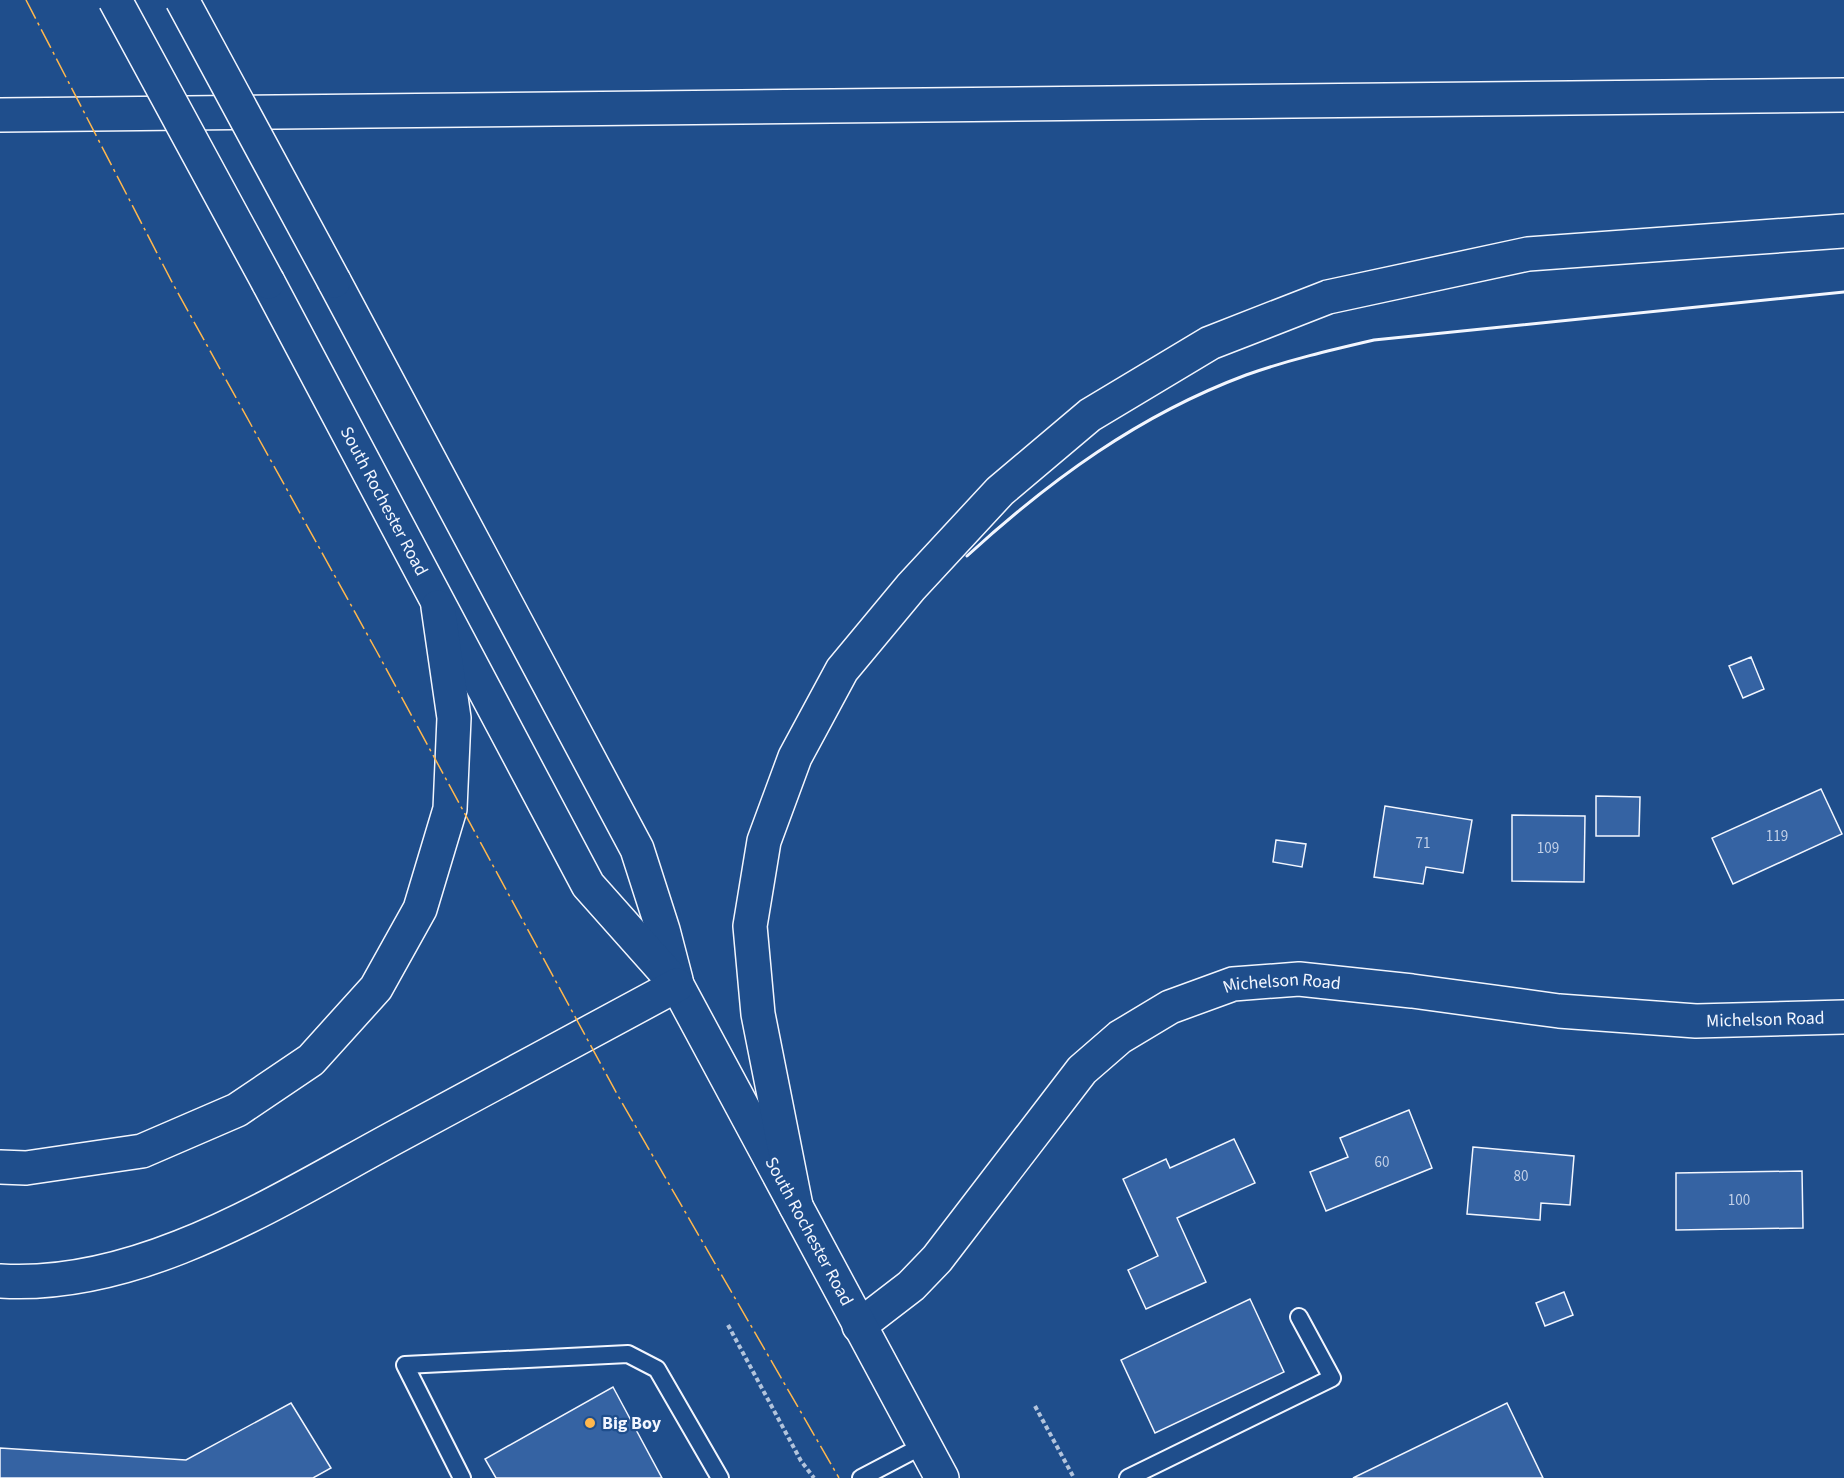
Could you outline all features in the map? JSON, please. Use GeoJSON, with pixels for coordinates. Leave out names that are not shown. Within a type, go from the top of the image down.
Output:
{"type":"FeatureCollection","features":[{"type":"Feature","properties":{"kind":"main road","name":"South Rochester Road"},"geometry":{"type":"LineString","coordinates":[[115,0],[268,282],[438,608],[588,885],[677,985],[942,1478]]}},
{"type":"Feature","properties":{"kind":"main road","name":"South Rochester Road"},"geometry":{"type":"LineString","coordinates":[[182,0],[637,849],[663,930],[677,985]]}},
{"type":"Feature","properties":{"kind":"main road"},"geometry":{"type":"LineString","coordinates":[[0,115],[1844,95]]}},
{"type":"Feature","properties":{"kind":"main road"},"geometry":{"type":"LineString","coordinates":[[796,1206],[758,1014],[750,926],[764,841],[795,757],[842,670],[911,587],[1000,491],[1090,415],[1210,343],[1328,297],[1528,254],[1844,231]]}},
{"type":"Feature","properties":{"kind":"main road"},"geometry":{"type":"LineString","coordinates":[[0,1167],[26,1168],[142,1151],[237,1110],[311,1060],[376,988],[420,909],[450,809],[454,718],[438,608]]}},
{"type":"Feature","properties":{"kind":"main road","name":"Michelson Road"},"geometry":{"type":"LineString","coordinates":[[859,1326],[911,1286],[937,1259],[1082,1070],[1120,1037],[1170,1007],[1233,984],[1299,979],[1412,991],[1559,1011],[1696,1021],[1844,1017]]}},
{"type":"Feature","properties":{"kind":"main road"},"geometry":{"type":"LineString","coordinates":[[0,1281],[27,1283],[108,1270],[198,1240],[677,985]]}},
{"type":"Feature","properties":{"kind":"lane"},"geometry":{"type":"LineString","coordinates":[[1128,1478],[1332,1378],[1299,1317]]}},
{"type":"Feature","properties":{"kind":"lane"},"geometry":{"type":"LineString","coordinates":[[462,1478],[405,1365],[628,1354],[657,1369],[720,1478]]}},
{"type":"Feature","properties":{"kind":"lane"},"geometry":{"type":"LineString","coordinates":[[861,1478],[924,1445]]}},
{"type":"Feature","properties":{"kind":"path"},"geometry":{"type":"LineString","coordinates":[[728,1324],[801,1461],[814,1478]]}},
{"type":"Feature","properties":{"kind":"path"},"geometry":{"type":"LineString","coordinates":[[1035,1406],[1074,1478]]}},
{"type":"Feature","properties":{"kind":"building"},"geometry":{"type":"Polygon","coordinates":[[[1751,657],[1764,689],[1743,698],[1729,666],[1751,657]]]}},
{"type":"Feature","properties":{"kind":"building"},"geometry":{"type":"Polygon","coordinates":[[[1821,789],[1842,834],[1733,884],[1712,838],[1821,789]]]}},
{"type":"Feature","properties":{"kind":"building"},"geometry":{"type":"Polygon","coordinates":[[[1596,796],[1640,797],[1639,836],[1596,836],[1596,796]]]}},
{"type":"Feature","properties":{"kind":"building"},"geometry":{"type":"Polygon","coordinates":[[[1385,806],[1472,820],[1463,873],[1426,867],[1423,884],[1374,877],[1385,806]]]}},
{"type":"Feature","properties":{"kind":"building"},"geometry":{"type":"Polygon","coordinates":[[[1512,815],[1585,816],[1584,882],[1512,881],[1512,815]]]}},
{"type":"Feature","properties":{"kind":"building"},"geometry":{"type":"Polygon","coordinates":[[[1276,840],[1306,844],[1302,867],[1273,862],[1276,840]]]}},
{"type":"Feature","properties":{"kind":"building"},"geometry":{"type":"Polygon","coordinates":[[[1409,1110],[1432,1168],[1326,1211],[1310,1172],[1348,1157],[1340,1138],[1409,1110]]]}},
{"type":"Feature","properties":{"kind":"building"},"geometry":{"type":"Polygon","coordinates":[[[1234,1139],[1255,1183],[1177,1218],[1206,1282],[1146,1309],[1128,1270],[1158,1256],[1123,1179],[1166,1159],[1170,1168],[1234,1139]]]}},
{"type":"Feature","properties":{"kind":"building"},"geometry":{"type":"Polygon","coordinates":[[[1473,1147],[1574,1156],[1570,1205],[1541,1203],[1540,1220],[1467,1214],[1473,1147]]]}},
{"type":"Feature","properties":{"kind":"building"},"geometry":{"type":"Polygon","coordinates":[[[1802,1171],[1803,1228],[1676,1230],[1676,1173],[1802,1171]]]}},
{"type":"Feature","properties":{"kind":"building"},"geometry":{"type":"Polygon","coordinates":[[[1564,1292],[1573,1315],[1545,1326],[1536,1303],[1564,1292]]]}},
{"type":"Feature","properties":{"kind":"building"},"geometry":{"type":"Polygon","coordinates":[[[1250,1299],[1284,1372],[1155,1433],[1121,1360],[1250,1299]]]}},
{"type":"Feature","properties":{"kind":"building","name":"Big Boy"},"geometry":{"type":"Polygon","coordinates":[[[613,1387],[662,1478],[496,1478],[485,1459],[613,1387]]]}},
{"type":"Feature","properties":{"kind":"building"},"geometry":{"type":"Polygon","coordinates":[[[291,1403],[331,1468],[313,1478],[0,1478],[0,1448],[186,1460],[291,1403]]]}},
{"type":"Feature","properties":{"kind":"building"},"geometry":{"type":"Polygon","coordinates":[[[1507,1403],[1543,1478],[1353,1478],[1507,1403]]]}},
{"type":"Feature","properties":{"kind":"wall"},"geometry":{"type":"LineString","coordinates":[[967,556],[1031,501],[1098,452],[1133,430],[1207,391],[1278,365],[1374,340],[1844,292]]}},
{"type":"Feature","properties":{"kind":"power"},"geometry":{"type":"LineString","coordinates":[[26,0],[173,284],[377,652],[617,1094],[839,1478]]}},
{"type":"Feature","properties":{"kind":"place","name":"Big Boy"},"geometry":{"type":"Point","coordinates":[590,1423]}}]}
